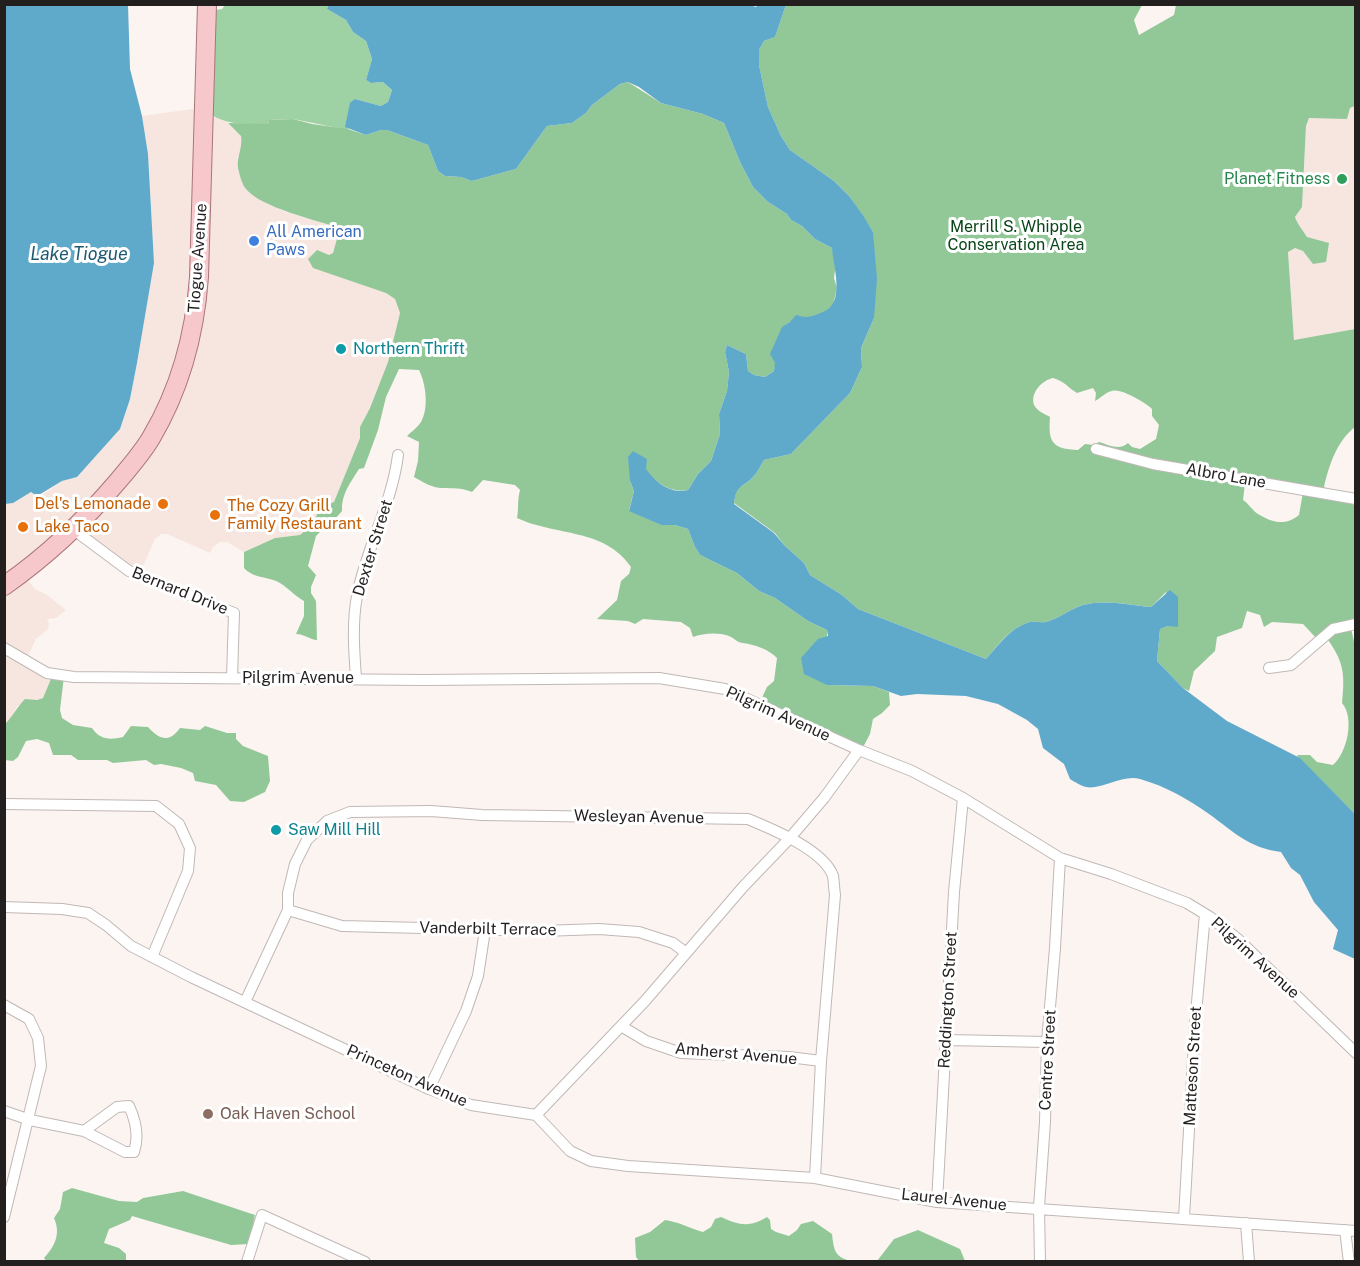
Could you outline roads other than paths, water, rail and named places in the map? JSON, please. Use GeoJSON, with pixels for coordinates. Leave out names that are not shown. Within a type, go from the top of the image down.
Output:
{"type":"FeatureCollection","features":[{"type":"Feature","properties":{"kind":"main road","name":"Tiogue Avenue"},"geometry":{"type":"LineString","coordinates":[[4,586],[30,568],[74,530],[134,463],[151,438],[176,384],[196,314],[207,4]]}},
{"type":"Feature","properties":{"kind":"street","name":"Albro Lane"},"geometry":{"type":"LineString","coordinates":[[1096,449],[1153,464],[1356,499]]}},
{"type":"Feature","properties":{"kind":"street","name":"Dexter Street"},"geometry":{"type":"LineString","coordinates":[[356,678],[354,641],[357,596],[396,473],[398,455]]}},
{"type":"Feature","properties":{"kind":"street","name":"Bernard Drive"},"geometry":{"type":"LineString","coordinates":[[74,530],[129,571],[234,613],[232,678]]}},
{"type":"Feature","properties":{"kind":"street"},"geometry":{"type":"LineString","coordinates":[[1269,668],[1291,665],[1333,628],[1356,624]]}},
{"type":"Feature","properties":{"kind":"street","name":"Pilgrim Avenue"},"geometry":{"type":"LineString","coordinates":[[4,648],[47,673],[74,678],[424,680],[659,678],[725,689],[859,750],[912,771],[963,798],[1060,858],[1111,874],[1187,903],[1239,940],[1356,1053]]}},
{"type":"Feature","properties":{"kind":"street"},"geometry":{"type":"LineString","coordinates":[[536,1115],[621,1026],[685,952],[789,839],[824,798],[859,750]]}},
{"type":"Feature","properties":{"kind":"street","name":"Reddington Street"},"geometry":{"type":"LineString","coordinates":[[937,1202],[955,882],[963,798]]}},
{"type":"Feature","properties":{"kind":"street"},"geometry":{"type":"LineString","coordinates":[[4,804],[156,806],[179,824],[190,848],[188,871],[152,957]]}},
{"type":"Feature","properties":{"kind":"street","name":"Wesleyan Avenue"},"geometry":{"type":"LineString","coordinates":[[245,1002],[288,910],[288,893],[296,864],[307,840],[327,821],[350,812],[431,811],[482,815],[748,819],[773,830],[817,855],[832,875],[835,895],[821,1061],[815,1178]]}},
{"type":"Feature","properties":{"kind":"street","name":"Centre Street"},"geometry":{"type":"LineString","coordinates":[[1040,1262],[1039,1207],[1046,1122],[1047,1042],[1060,858]]}},
{"type":"Feature","properties":{"kind":"street","name":"Princeton Avenue"},"geometry":{"type":"LineString","coordinates":[[4,907],[62,909],[88,914],[152,957],[429,1089],[471,1105],[536,1115]]}},
{"type":"Feature","properties":{"kind":"street","name":"Vanderbilt Terrace"},"geometry":{"type":"LineString","coordinates":[[288,910],[342,926],[543,931],[599,929],[639,932],[673,943],[685,952]]}},
{"type":"Feature","properties":{"kind":"street","name":"Matteson Street"},"geometry":{"type":"LineString","coordinates":[[1184,1218],[1195,1024],[1205,914]]}},
{"type":"Feature","properties":{"kind":"street"},"geometry":{"type":"LineString","coordinates":[[429,1089],[466,1011],[478,976],[485,930]]}},
{"type":"Feature","properties":{"kind":"street"},"geometry":{"type":"LineString","coordinates":[[4,1005],[28,1019],[38,1038],[41,1066],[30,1120],[4,1217]]}},
{"type":"Feature","properties":{"kind":"street","name":"Amherst Avenue"},"geometry":{"type":"LineString","coordinates":[[621,1026],[646,1041],[681,1053],[789,1057],[821,1061]]}},
{"type":"Feature","properties":{"kind":"street"},"geometry":{"type":"LineString","coordinates":[[947,1040],[1047,1042]]}},
{"type":"Feature","properties":{"kind":"street"},"geometry":{"type":"LineString","coordinates":[[4,1111],[30,1120],[84,1131],[126,1152],[134,1152],[137,1141],[134,1116],[129,1106],[117,1107],[84,1131]]}},
{"type":"Feature","properties":{"kind":"street","name":"Laurel Avenue"},"geometry":{"type":"LineString","coordinates":[[536,1115],[570,1151],[591,1161],[678,1170],[815,1178],[937,1202],[1039,1207],[1106,1215],[1184,1218],[1350,1231]]}},
{"type":"Feature","properties":{"kind":"street"},"geometry":{"type":"LineString","coordinates":[[247,1262],[262,1215],[365,1262]]}},
{"type":"Feature","properties":{"kind":"street"},"geometry":{"type":"LineString","coordinates":[[1246,1223],[1249,1262]]}},
{"type":"Feature","properties":{"kind":"street"},"geometry":{"type":"LineString","coordinates":[[1349,1262],[1350,1231]]}},
{"type":"Feature","properties":{"kind":"water"},"geometry":{"type":"Polygon","coordinates":[[[747,4],[756,7],[758,5],[786,5],[775,37],[764,41],[759,50],[759,65],[768,107],[790,150],[834,181],[850,197],[873,232],[877,279],[874,318],[861,348],[862,367],[850,393],[791,454],[764,460],[755,475],[740,487],[734,504],[774,533],[804,563],[810,575],[842,595],[858,609],[986,659],[1009,634],[1027,623],[1046,622],[1091,603],[1108,602],[1151,607],[1170,590],[1178,597],[1178,627],[1168,626],[1160,629],[1157,661],[1183,688],[1227,721],[1300,758],[1355,814],[1355,959],[1333,949],[1338,930],[1314,902],[1300,875],[1291,868],[1281,852],[1251,843],[1193,803],[1149,782],[1133,778],[1092,787],[1078,784],[1070,779],[1064,764],[1043,748],[1038,729],[1027,720],[998,704],[966,696],[917,694],[901,696],[873,686],[827,685],[804,674],[801,658],[818,639],[828,636],[827,630],[808,621],[775,598],[759,591],[737,573],[700,555],[688,529],[675,525],[661,525],[629,511],[634,491],[630,481],[628,457],[633,451],[647,459],[646,469],[655,479],[669,489],[681,491],[688,490],[698,474],[711,461],[720,434],[719,414],[727,391],[729,372],[725,352],[727,345],[746,354],[748,371],[765,377],[774,371],[775,363],[770,354],[782,327],[796,315],[807,317],[823,312],[830,307],[836,293],[832,248],[815,239],[802,226],[791,220],[787,214],[768,202],[753,187],[724,123],[703,114],[661,103],[628,82],[620,84],[572,123],[547,126],[516,169],[472,181],[461,177],[445,176],[438,171],[428,145],[387,130],[366,135],[345,127],[350,103],[355,99],[381,106],[388,102],[392,90],[383,82],[371,83],[366,80],[372,59],[366,41],[353,32],[346,20],[327,9],[328,5],[747,4]]]}},
{"type":"Feature","properties":{"kind":"water","name":"Lake Tiogue"},"geometry":{"type":"Polygon","coordinates":[[[4,5],[128,5],[130,69],[142,116],[148,154],[154,263],[130,399],[120,429],[77,477],[62,481],[37,496],[31,492],[13,503],[5,504],[4,5]]]}},
{"type":"Feature","properties":{"kind":"place","name":"Planet Fitness"},"geometry":{"type":"Point","coordinates":[1342,179]}},
{"type":"Feature","properties":{"kind":"place","name":"All American Paws"},"geometry":{"type":"Point","coordinates":[254,241]}},
{"type":"Feature","properties":{"kind":"place","name":"Northern Thrift"},"geometry":{"type":"Point","coordinates":[341,349]}},
{"type":"Feature","properties":{"kind":"place","name":"Del's Lemonade"},"geometry":{"type":"Point","coordinates":[163,504]}},
{"type":"Feature","properties":{"kind":"place","name":"The Cozy Grill Family Restaurant"},"geometry":{"type":"Point","coordinates":[215,515]}},
{"type":"Feature","properties":{"kind":"place","name":"Lake Taco"},"geometry":{"type":"Point","coordinates":[23,527]}},
{"type":"Feature","properties":{"kind":"place","name":"Saw Mill Hill"},"geometry":{"type":"Point","coordinates":[276,830]}},
{"type":"Feature","properties":{"kind":"place","name":"Oak Haven School"},"geometry":{"type":"Point","coordinates":[208,1114]}},
{"type":"Feature","properties":{"kind":"park label","name":"Merrill S. Whipple Conservation Area"},"geometry":{"type":"Point","coordinates":[1016,236]}}]}
